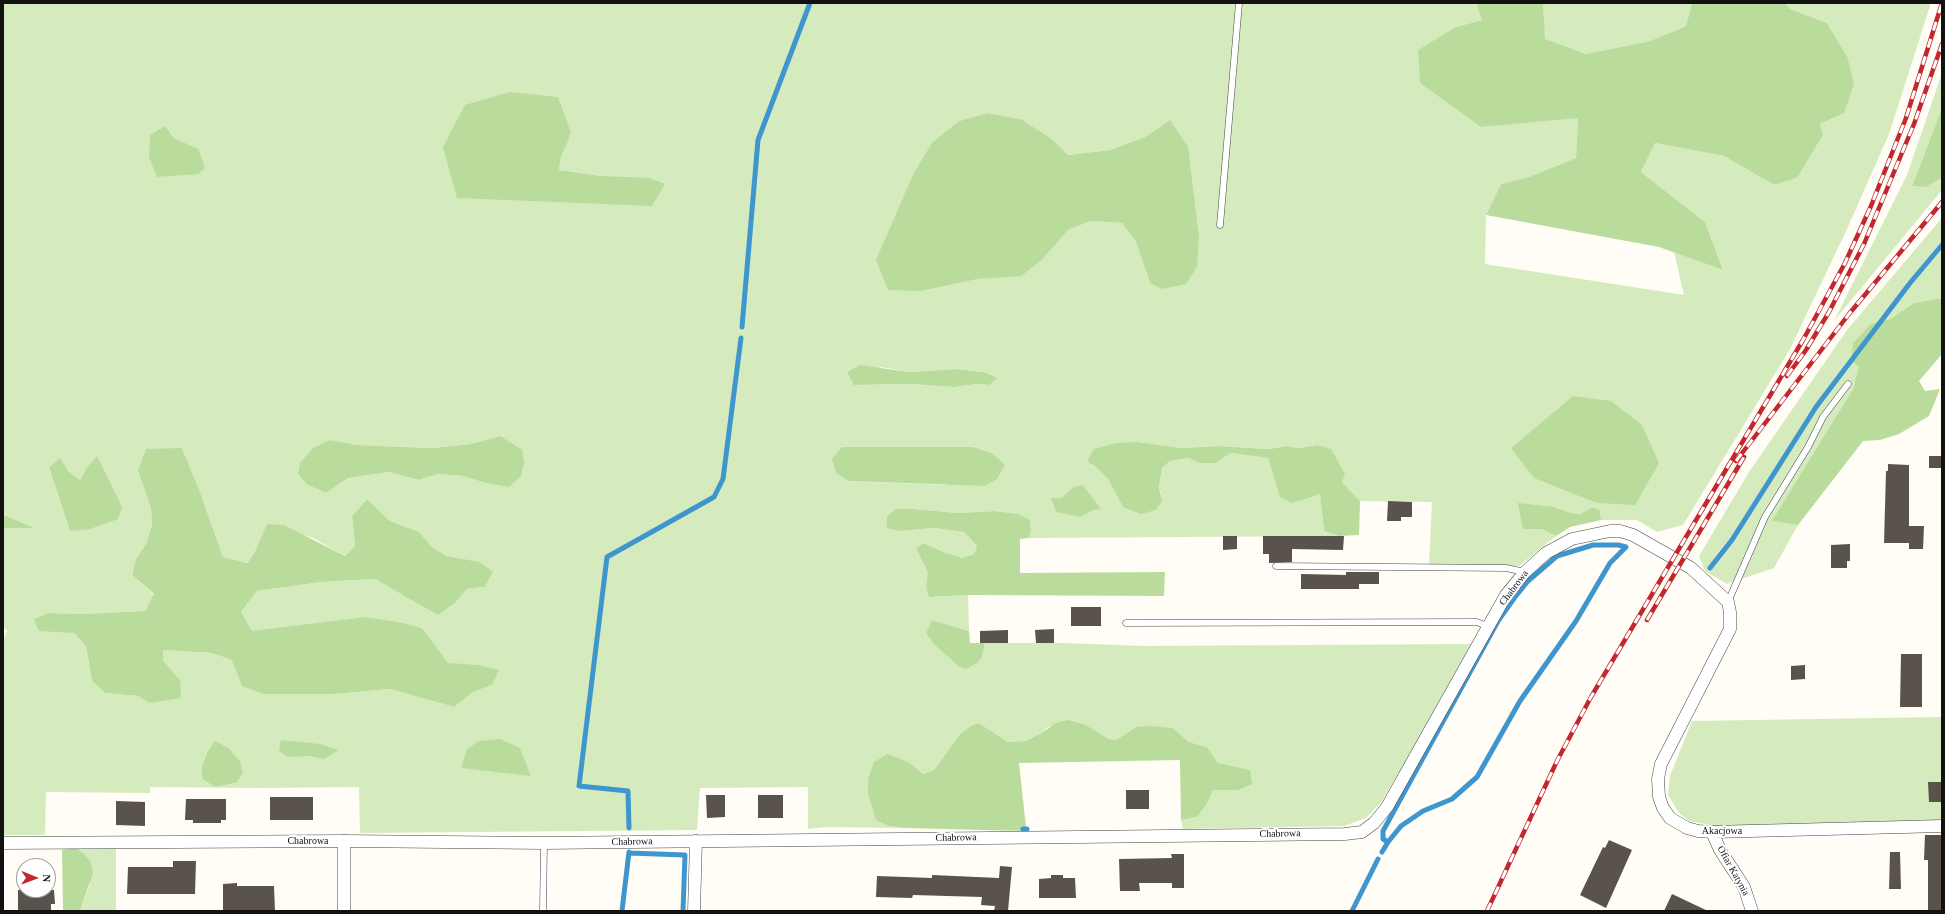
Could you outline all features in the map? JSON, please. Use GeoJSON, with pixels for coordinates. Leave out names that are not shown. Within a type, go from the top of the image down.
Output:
{"type":"FeatureCollection","features":[{"type":"Feature","properties":{"kind":"street","name":"Chabrowa"},"geometry":{"type":"LineString","coordinates":[[3,843],[344,841],[544,843],[1345,834],[1362,832],[1374,823],[1387,807],[1506,595],[1525,572],[1546,553],[1572,539],[1600,532],[1620,531],[1633,535],[1691,568],[1728,602]]}},
{"type":"Feature","properties":{"kind":"street","name":"Akacjowa"},"geometry":{"type":"LineString","coordinates":[[1728,602],[1731,620],[1730,629],[1664,759],[1658,779],[1658,797],[1670,818],[1687,828],[1698,831],[1712,832],[1942,826]]}},
{"type":"Feature","properties":{"kind":"street","name":"Ofiar Katynia"},"geometry":{"type":"LineString","coordinates":[[1712,832],[1720,850],[1744,887],[1752,911]]}},
{"type":"Feature","properties":{"kind":"street"},"geometry":{"type":"LineString","coordinates":[[344,841],[344,911]]}},
{"type":"Feature","properties":{"kind":"street"},"geometry":{"type":"LineString","coordinates":[[694,911],[696,841]]}},
{"type":"Feature","properties":{"kind":"lane"},"geometry":{"type":"LineString","coordinates":[[1220,225],[1239,3]]}},
{"type":"Feature","properties":{"kind":"lane"},"geometry":{"type":"LineString","coordinates":[[1728,602],[1765,516],[1808,447],[1823,417],[1848,384]]}},
{"type":"Feature","properties":{"kind":"lane"},"geometry":{"type":"LineString","coordinates":[[1276,566],[1506,568],[1525,572]]}},
{"type":"Feature","properties":{"kind":"lane"},"geometry":{"type":"LineString","coordinates":[[1126,623],[1477,622],[1489,627]]}},
{"type":"Feature","properties":{"kind":"lane"},"geometry":{"type":"LineString","coordinates":[[543,911],[544,843]]}},
{"type":"Feature","properties":{"kind":"green space"},"geometry":{"type":"Polygon","coordinates":[[[3,3],[1476,3],[1482,20],[1456,27],[1481,127],[1578,117],[1576,158],[1529,177],[1501,184],[1486,215],[1485,264],[1684,295],[1674,252],[1723,270],[1705,222],[1641,172],[1655,143],[1724,156],[1774,185],[1797,178],[1823,135],[1820,124],[1844,113],[1847,56],[1827,23],[1790,9],[1785,3],[1931,3],[1889,134],[1847,229],[1790,349],[1683,525],[1657,532],[1637,520],[1601,520],[1600,510],[1593,507],[1580,514],[1571,513],[1554,507],[1523,529],[1542,529],[1556,536],[1519,566],[1429,565],[1432,502],[1360,501],[1342,482],[1316,445],[1298,448],[1286,446],[1269,449],[1218,446],[1181,448],[1138,442],[1087,462],[1095,466],[1108,479],[1123,507],[1161,494],[1159,488],[1162,468],[1170,461],[1188,458],[1200,463],[1216,463],[1229,453],[1268,458],[1280,496],[1307,497],[1320,494],[1324,531],[1339,536],[1029,538],[1031,532],[1030,520],[1019,514],[995,511],[958,513],[913,509],[900,531],[934,528],[964,532],[977,546],[974,554],[962,558],[944,552],[925,543],[917,548],[929,572],[926,588],[929,597],[968,595],[969,631],[932,620],[948,657],[958,666],[982,657],[985,643],[1064,643],[1144,646],[1471,644],[1407,759],[1381,802],[1366,818],[1344,826],[1183,829],[1181,820],[1197,817],[1207,804],[1213,790],[1238,790],[1231,767],[1218,763],[1207,747],[1189,742],[1173,728],[1136,727],[1116,740],[1109,739],[1086,725],[1048,727],[1040,734],[1025,741],[1008,742],[979,723],[960,734],[934,770],[923,774],[910,763],[889,826],[904,828],[826,827],[808,829],[808,787],[700,788],[697,830],[360,833],[359,787],[258,788],[150,787],[150,793],[46,792],[45,835],[3,835],[3,639],[7,631],[3,627],[3,528],[33,528],[3,516],[3,3]],[[987,113],[959,121],[977,279],[1021,275],[1042,260],[1068,230],[1091,221],[1122,223],[1136,242],[1150,283],[1170,120],[1145,137],[1110,150],[1068,155],[1052,139],[1021,119],[987,113]],[[165,126],[157,177],[172,175],[174,138],[165,126]],[[570,133],[458,198],[601,176],[559,170],[561,157],[570,133]],[[881,367],[854,385],[911,384],[954,387],[977,384],[989,385],[983,372],[957,369],[909,372],[881,367]],[[500,436],[471,444],[432,448],[357,445],[330,440],[298,474],[306,484],[326,493],[348,478],[389,472],[419,480],[438,474],[463,476],[482,482],[500,436]],[[182,448],[138,471],[151,508],[152,525],[146,544],[136,559],[132,575],[154,595],[145,611],[84,614],[49,613],[74,633],[86,646],[92,681],[105,693],[138,696],[149,703],[180,680],[163,660],[163,650],[212,653],[233,660],[242,686],[335,694],[390,689],[454,707],[473,692],[492,685],[498,670],[479,665],[448,664],[422,628],[400,622],[365,617],[252,632],[241,612],[257,591],[321,582],[375,579],[404,595],[456,602],[467,589],[484,587],[480,562],[446,557],[432,547],[419,532],[390,521],[367,499],[352,516],[355,546],[345,556],[313,538],[267,524],[254,555],[246,563],[223,557],[200,492],[182,448]],[[97,456],[87,467],[80,480],[69,472],[60,459],[49,467],[70,531],[97,456]],[[997,478],[850,481],[944,485],[997,478]],[[1051,498],[1070,514],[1080,517],[1062,498],[1051,498]],[[281,740],[306,756],[324,759],[294,742],[281,740]],[[207,753],[202,766],[202,779],[215,787],[236,783],[207,753]]]}},
{"type":"Feature","properties":{"kind":"green space"},"geometry":{"type":"Polygon","coordinates":[[[1476,3],[1543,3],[1545,39],[1586,54],[1650,41],[1686,26],[1692,3],[1785,3],[1790,9],[1827,23],[1847,56],[1854,84],[1844,113],[1820,124],[1823,135],[1797,178],[1774,185],[1724,156],[1655,143],[1641,172],[1705,222],[1723,270],[1659,247],[1486,215],[1501,184],[1529,177],[1576,158],[1578,118],[1481,127],[1420,83],[1418,50],[1456,27],[1482,20],[1476,3]]]}},
{"type":"Feature","properties":{"kind":"green space"},"geometry":{"type":"Polygon","coordinates":[[[1543,3],[1692,3],[1686,26],[1650,41],[1586,54],[1544,39],[1543,3]]]}},
{"type":"Feature","properties":{"kind":"green space"},"geometry":{"type":"Polygon","coordinates":[[[1942,73],[1942,108],[1912,186],[1926,187],[1942,178],[1942,190],[1834,321],[1907,175],[1942,73]]]}},
{"type":"Feature","properties":{"kind":"green space"},"geometry":{"type":"Polygon","coordinates":[[[510,92],[558,97],[571,133],[561,157],[559,170],[601,176],[649,178],[665,184],[652,206],[457,198],[443,147],[465,105],[510,92]]]}},
{"type":"Feature","properties":{"kind":"green space"},"geometry":{"type":"Polygon","coordinates":[[[1942,108],[1942,178],[1926,187],[1912,186],[1942,108]]]}},
{"type":"Feature","properties":{"kind":"green space"},"geometry":{"type":"Polygon","coordinates":[[[987,113],[1021,119],[1052,139],[1068,155],[1110,150],[1145,137],[1170,120],[1188,147],[1199,238],[1197,267],[1186,284],[1162,289],[1150,283],[1136,242],[1122,223],[1091,221],[1068,230],[1042,260],[1021,276],[977,279],[920,291],[888,290],[876,260],[913,175],[932,143],[959,121],[987,113]]]}},
{"type":"Feature","properties":{"kind":"green space"},"geometry":{"type":"Polygon","coordinates":[[[165,126],[174,138],[198,149],[205,168],[198,174],[157,177],[149,157],[150,135],[165,126]]]}},
{"type":"Feature","properties":{"kind":"green space"},"geometry":{"type":"Polygon","coordinates":[[[1942,218],[1942,298],[1914,303],[1890,319],[1871,324],[1853,389],[1773,521],[1798,525],[1774,568],[1727,584],[1705,571],[1699,556],[1749,472],[1847,330],[1942,218]]]}},
{"type":"Feature","properties":{"kind":"green space"},"geometry":{"type":"Polygon","coordinates":[[[1942,298],[1942,354],[1919,381],[1925,391],[1940,389],[1929,416],[1899,434],[1880,440],[1863,441],[1798,525],[1772,521],[1853,389],[1859,366],[1851,361],[1853,343],[1871,324],[1890,319],[1914,303],[1942,298]]]}},
{"type":"Feature","properties":{"kind":"green space"},"geometry":{"type":"Polygon","coordinates":[[[860,365],[909,372],[957,369],[983,372],[997,378],[989,385],[977,384],[954,387],[911,384],[854,385],[847,372],[860,365]]]}},
{"type":"Feature","properties":{"kind":"green space"},"geometry":{"type":"Polygon","coordinates":[[[1573,396],[1611,401],[1642,425],[1659,463],[1635,505],[1597,503],[1534,478],[1511,448],[1573,396]]]}},
{"type":"Feature","properties":{"kind":"green space"},"geometry":{"type":"Polygon","coordinates":[[[500,436],[522,450],[524,463],[521,476],[509,487],[482,482],[463,476],[438,474],[419,480],[389,472],[348,478],[326,493],[306,484],[298,474],[300,463],[313,448],[330,440],[357,445],[432,448],[471,444],[500,436]]]}},
{"type":"Feature","properties":{"kind":"green space"},"geometry":{"type":"Polygon","coordinates":[[[1138,442],[1181,448],[1218,446],[1269,449],[1286,446],[1298,448],[1317,445],[1331,449],[1345,474],[1342,482],[1360,501],[1359,535],[1339,536],[1324,531],[1320,494],[1292,503],[1280,497],[1268,458],[1230,453],[1216,463],[1200,463],[1188,458],[1170,461],[1162,468],[1159,488],[1162,501],[1156,510],[1141,514],[1123,507],[1108,479],[1095,466],[1087,462],[1094,449],[1116,443],[1138,442]]]}},
{"type":"Feature","properties":{"kind":"green space"},"geometry":{"type":"Polygon","coordinates":[[[842,447],[973,447],[993,454],[1005,465],[997,479],[985,486],[849,481],[836,473],[832,459],[842,447]]]}},
{"type":"Feature","properties":{"kind":"green space"},"geometry":{"type":"Polygon","coordinates":[[[182,448],[200,492],[223,557],[247,563],[254,554],[267,524],[284,525],[345,556],[355,546],[352,516],[367,499],[390,521],[419,532],[432,547],[446,556],[480,562],[493,572],[484,587],[467,589],[456,602],[438,615],[375,579],[321,582],[257,591],[241,612],[252,631],[365,617],[400,622],[422,628],[448,663],[479,665],[499,670],[492,685],[473,692],[454,707],[390,689],[335,694],[264,694],[242,686],[232,660],[212,653],[163,650],[163,660],[180,680],[181,698],[149,703],[138,696],[105,693],[92,681],[86,646],[74,633],[39,631],[34,619],[49,613],[84,614],[145,611],[154,594],[132,575],[136,559],[146,544],[152,525],[151,508],[138,471],[146,449],[182,448]]]}},
{"type":"Feature","properties":{"kind":"green space"},"geometry":{"type":"Polygon","coordinates":[[[97,456],[122,507],[118,519],[90,529],[70,531],[49,467],[60,458],[69,472],[80,480],[87,467],[97,456]]]}},
{"type":"Feature","properties":{"kind":"green space"},"geometry":{"type":"Polygon","coordinates":[[[1083,485],[1101,509],[1093,510],[1080,517],[1056,512],[1051,498],[1062,498],[1072,488],[1083,485]]]}},
{"type":"Feature","properties":{"kind":"green space"},"geometry":{"type":"Polygon","coordinates":[[[1518,503],[1554,507],[1571,513],[1580,514],[1593,507],[1600,510],[1601,520],[1570,527],[1556,536],[1542,529],[1523,529],[1518,503]]]}},
{"type":"Feature","properties":{"kind":"green space"},"geometry":{"type":"Polygon","coordinates":[[[896,509],[958,513],[995,511],[1019,514],[1030,520],[1031,532],[1029,538],[1020,539],[1020,573],[1165,572],[1164,596],[968,595],[929,597],[926,588],[928,572],[916,548],[924,543],[962,558],[974,554],[977,546],[964,532],[934,528],[900,531],[887,528],[887,517],[896,509]]]}},
{"type":"Feature","properties":{"kind":"green space"},"geometry":{"type":"Polygon","coordinates":[[[3,516],[6,516],[34,528],[3,528],[3,516]]]}},
{"type":"Feature","properties":{"kind":"green space"},"geometry":{"type":"Polygon","coordinates":[[[932,620],[969,631],[970,643],[985,643],[982,657],[977,663],[966,669],[958,666],[934,644],[926,633],[932,620]]]}},
{"type":"Feature","properties":{"kind":"green space"},"geometry":{"type":"Polygon","coordinates":[[[1942,717],[1942,822],[1716,826],[1689,821],[1679,813],[1668,795],[1670,776],[1692,721],[1942,717]]]}},
{"type":"Feature","properties":{"kind":"green space"},"geometry":{"type":"Polygon","coordinates":[[[1068,720],[1086,725],[1109,739],[1116,740],[1136,727],[1151,726],[1173,728],[1189,742],[1207,747],[1218,763],[1250,770],[1252,784],[1238,790],[1213,790],[1207,804],[1197,817],[1181,820],[1180,760],[1019,763],[1026,827],[1025,831],[904,828],[889,826],[876,820],[868,794],[868,779],[874,762],[888,754],[910,763],[923,774],[934,770],[960,734],[971,726],[979,723],[1008,742],[1025,741],[1040,734],[1056,723],[1068,720]]]}},
{"type":"Feature","properties":{"kind":"green space"},"geometry":{"type":"Polygon","coordinates":[[[500,739],[520,748],[531,776],[461,768],[467,749],[479,741],[500,739]]]}},
{"type":"Feature","properties":{"kind":"green space"},"geometry":{"type":"Polygon","coordinates":[[[281,740],[320,744],[339,750],[324,759],[306,756],[288,757],[279,751],[281,740]]]}},
{"type":"Feature","properties":{"kind":"green space"},"geometry":{"type":"Polygon","coordinates":[[[215,741],[228,748],[240,761],[243,773],[236,783],[215,787],[202,779],[202,766],[207,753],[215,741]]]}},
{"type":"Feature","properties":{"kind":"green space"},"geometry":{"type":"Polygon","coordinates":[[[76,848],[116,848],[116,911],[80,911],[90,884],[76,848]]]}},
{"type":"Feature","properties":{"kind":"green space"},"geometry":{"type":"Polygon","coordinates":[[[76,848],[91,862],[93,873],[80,911],[63,911],[62,850],[76,848]]]}},
{"type":"Feature","properties":{"kind":"building"},"geometry":{"type":"Polygon","coordinates":[[[1929,456],[1942,456],[1942,468],[1929,468],[1929,456]]]}},
{"type":"Feature","properties":{"kind":"building"},"geometry":{"type":"Polygon","coordinates":[[[1888,464],[1909,465],[1909,526],[1924,526],[1923,549],[1909,549],[1909,543],[1884,543],[1886,471],[1888,471],[1888,464]]]}},
{"type":"Feature","properties":{"kind":"building"},"geometry":{"type":"Polygon","coordinates":[[[1388,501],[1412,502],[1412,517],[1401,517],[1401,521],[1387,521],[1388,501]]]}},
{"type":"Feature","properties":{"kind":"building"},"geometry":{"type":"Polygon","coordinates":[[[1223,536],[1237,536],[1237,549],[1223,550],[1223,536]]]}},
{"type":"Feature","properties":{"kind":"building"},"geometry":{"type":"Polygon","coordinates":[[[1263,536],[1344,536],[1343,550],[1292,549],[1292,562],[1269,563],[1269,554],[1263,554],[1263,536]]]}},
{"type":"Feature","properties":{"kind":"building"},"geometry":{"type":"Polygon","coordinates":[[[1850,544],[1850,561],[1847,561],[1847,568],[1831,568],[1831,545],[1850,544]]]}},
{"type":"Feature","properties":{"kind":"building"},"geometry":{"type":"Polygon","coordinates":[[[1346,572],[1379,572],[1379,584],[1359,584],[1359,589],[1301,589],[1301,574],[1346,575],[1346,572]]]}},
{"type":"Feature","properties":{"kind":"building"},"geometry":{"type":"Polygon","coordinates":[[[1071,607],[1101,607],[1101,626],[1071,626],[1071,607]]]}},
{"type":"Feature","properties":{"kind":"building"},"geometry":{"type":"Polygon","coordinates":[[[1054,629],[1054,643],[1036,643],[1035,630],[1054,629]]]}},
{"type":"Feature","properties":{"kind":"building"},"geometry":{"type":"Polygon","coordinates":[[[1008,630],[1008,643],[980,643],[980,631],[1008,630]]]}},
{"type":"Feature","properties":{"kind":"building"},"geometry":{"type":"Polygon","coordinates":[[[1901,654],[1922,654],[1922,707],[1900,707],[1901,654]]]}},
{"type":"Feature","properties":{"kind":"building"},"geometry":{"type":"Polygon","coordinates":[[[1805,665],[1805,679],[1791,680],[1791,666],[1805,665]]]}},
{"type":"Feature","properties":{"kind":"building"},"geometry":{"type":"Polygon","coordinates":[[[1928,782],[1942,782],[1942,802],[1929,802],[1928,782]]]}},
{"type":"Feature","properties":{"kind":"building"},"geometry":{"type":"Polygon","coordinates":[[[1126,790],[1149,790],[1149,809],[1126,809],[1126,790]]]}},
{"type":"Feature","properties":{"kind":"building"},"geometry":{"type":"Polygon","coordinates":[[[706,795],[725,795],[725,817],[707,818],[706,795]]]}},
{"type":"Feature","properties":{"kind":"building"},"geometry":{"type":"Polygon","coordinates":[[[758,795],[783,795],[783,818],[758,818],[758,795]]]}},
{"type":"Feature","properties":{"kind":"building"},"geometry":{"type":"Polygon","coordinates":[[[270,797],[313,797],[313,820],[270,820],[270,797]]]}},
{"type":"Feature","properties":{"kind":"building"},"geometry":{"type":"Polygon","coordinates":[[[186,799],[226,799],[226,820],[221,820],[221,823],[193,823],[193,820],[185,820],[186,799]]]}},
{"type":"Feature","properties":{"kind":"building"},"geometry":{"type":"Polygon","coordinates":[[[116,801],[145,802],[145,826],[116,825],[116,801]]]}},
{"type":"Feature","properties":{"kind":"building"},"geometry":{"type":"Polygon","coordinates":[[[1925,835],[1942,835],[1942,911],[1928,911],[1928,860],[1924,860],[1925,835]]]}},
{"type":"Feature","properties":{"kind":"building"},"geometry":{"type":"Polygon","coordinates":[[[1609,840],[1632,850],[1606,908],[1580,895],[1603,847],[1605,848],[1609,840]]]}},
{"type":"Feature","properties":{"kind":"building"},"geometry":{"type":"Polygon","coordinates":[[[1890,852],[1900,852],[1901,889],[1889,889],[1890,852]]]}},
{"type":"Feature","properties":{"kind":"building"},"geometry":{"type":"Polygon","coordinates":[[[1171,854],[1184,854],[1184,888],[1172,888],[1172,883],[1139,883],[1140,891],[1120,891],[1119,859],[1172,858],[1171,854]]]}},
{"type":"Feature","properties":{"kind":"building"},"geometry":{"type":"Polygon","coordinates":[[[173,861],[196,861],[195,894],[127,894],[128,867],[173,867],[173,861]]]}},
{"type":"Feature","properties":{"kind":"building"},"geometry":{"type":"Polygon","coordinates":[[[1000,866],[1012,867],[1008,911],[994,911],[995,906],[981,905],[982,897],[913,895],[912,898],[876,897],[877,876],[932,878],[932,875],[999,878],[1000,866]]]}},
{"type":"Feature","properties":{"kind":"building"},"geometry":{"type":"Polygon","coordinates":[[[1051,875],[1063,875],[1063,878],[1075,878],[1076,898],[1039,898],[1039,879],[1051,878],[1051,875]]]}},
{"type":"Feature","properties":{"kind":"building"},"geometry":{"type":"Polygon","coordinates":[[[237,883],[237,886],[274,886],[275,911],[223,911],[223,884],[237,883]]]}},
{"type":"Feature","properties":{"kind":"building"},"geometry":{"type":"Polygon","coordinates":[[[1672,894],[1708,911],[1664,911],[1672,894]]]}},
{"type":"Feature","properties":{"kind":"building"},"geometry":{"type":"Polygon","coordinates":[[[18,898],[55,898],[55,904],[51,904],[51,911],[18,911],[18,898]]]}},
{"type":"Feature","properties":{"kind":"waterway"},"geometry":{"type":"LineString","coordinates":[[742,327],[758,140],[810,3]]}},
{"type":"Feature","properties":{"kind":"waterway"},"geometry":{"type":"LineString","coordinates":[[1710,568],[1732,540],[1816,407],[1910,283],[1942,245]]}},
{"type":"Feature","properties":{"kind":"waterway"},"geometry":{"type":"LineString","coordinates":[[629,828],[628,791],[579,786],[607,557],[714,497],[723,479],[741,338]]}},
{"type":"Feature","properties":{"kind":"waterway"},"geometry":{"type":"LineString","coordinates":[[1382,852],[1401,826],[1423,811],[1452,799],[1477,777],[1520,701],[1576,621],[1610,563],[1626,547],[1618,545],[1593,545],[1557,556],[1528,581],[1515,597],[1498,621],[1383,831],[1383,839],[1388,842]]}},
{"type":"Feature","properties":{"kind":"waterway"},"geometry":{"type":"LineString","coordinates":[[622,911],[629,852]]}},
{"type":"Feature","properties":{"kind":"waterway"},"geometry":{"type":"LineString","coordinates":[[629,853],[685,855],[683,911]]}},
{"type":"Feature","properties":{"kind":"waterway"},"geometry":{"type":"LineString","coordinates":[[1352,911],[1378,859]]}},
{"type":"Feature","properties":{"kind":"railway"},"geometry":{"type":"LineString","coordinates":[[1487,911],[1557,761],[1591,697],[1803,340],[1845,263],[1871,206],[1906,118],[1942,3]]}},
{"type":"Feature","properties":{"kind":"railway"},"geometry":{"type":"LineString","coordinates":[[1787,376],[1806,350],[1829,312],[1864,244],[1914,124],[1942,44]]}},
{"type":"Feature","properties":{"kind":"railway"},"geometry":{"type":"LineString","coordinates":[[1736,461],[1849,314],[1942,202]]}},
{"type":"Feature","properties":{"kind":"railway"},"geometry":{"type":"LineString","coordinates":[[1647,620],[1744,457]]}}]}
